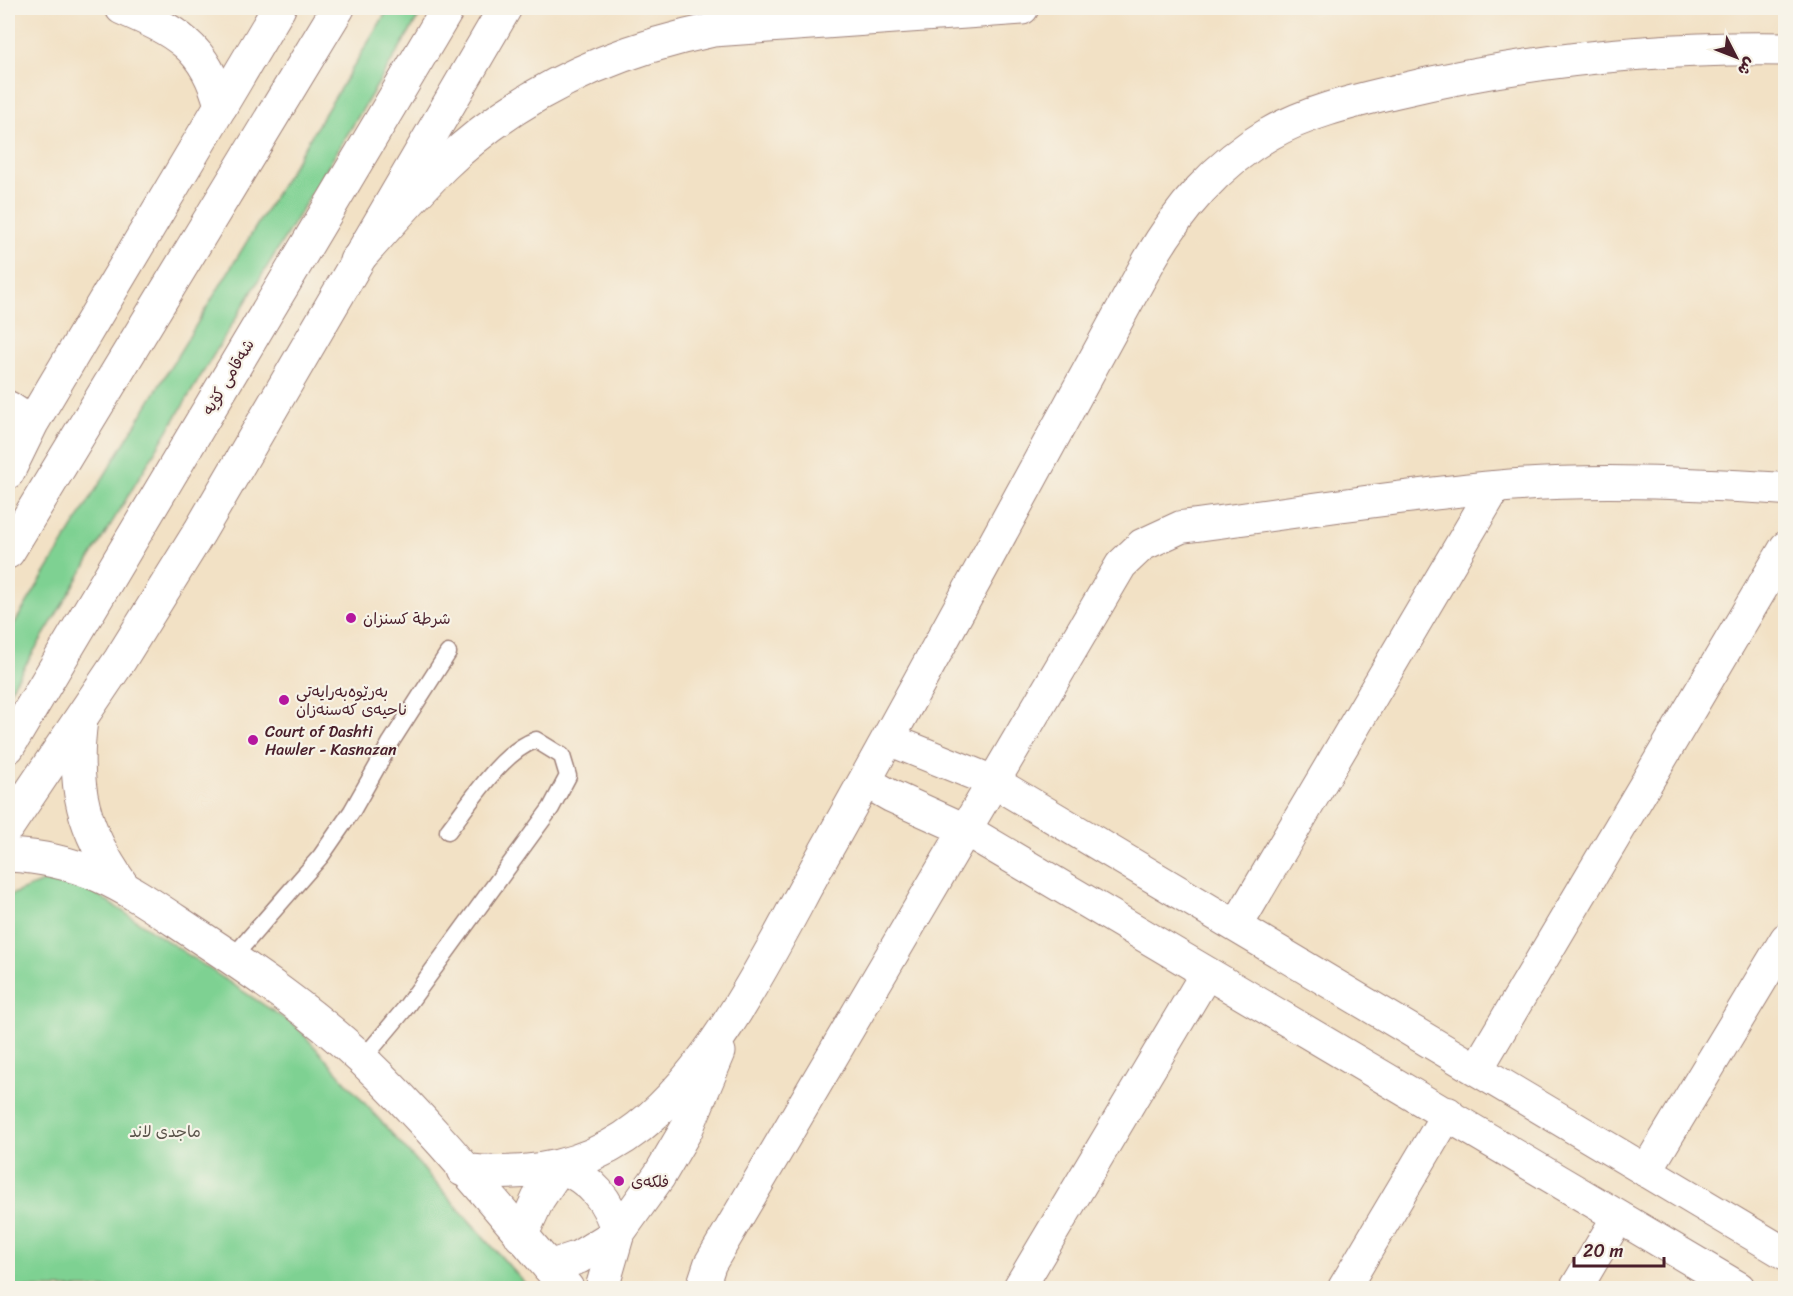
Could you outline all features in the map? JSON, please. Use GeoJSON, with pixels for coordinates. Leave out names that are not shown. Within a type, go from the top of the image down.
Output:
{"type":"FeatureCollection","features":[{"type":"Feature","properties":{"kind":"main road"},"geometry":{"type":"LineString","coordinates":[[122,8],[174,32],[192,46],[206,64],[221,106]]}},
{"type":"Feature","properties":{"kind":"main road"},"geometry":{"type":"LineString","coordinates":[[8,472],[20,415],[221,106],[279,8]]}},
{"type":"Feature","properties":{"kind":"main road"},"geometry":{"type":"LineString","coordinates":[[8,552],[338,8]]}},
{"type":"Feature","properties":{"kind":"main road","name":"شەقامی کۆیە"},"geometry":{"type":"LineString","coordinates":[[8,747],[448,8]]}},
{"type":"Feature","properties":{"kind":"main road"},"geometry":{"type":"LineString","coordinates":[[8,826],[81,720],[200,531],[506,8]]}},
{"type":"Feature","properties":{"kind":"main road"},"geometry":{"type":"LineString","coordinates":[[356,261],[443,166],[482,132],[523,102],[558,82],[615,56],[663,40],[713,30],[1022,8]]}},
{"type":"Feature","properties":{"kind":"main road"},"geometry":{"type":"LineString","coordinates":[[464,1170],[525,1173],[560,1166],[597,1154],[640,1127],[675,1093],[729,1022],[865,781],[1171,223],[1200,188],[1233,158],[1270,134],[1310,114],[1428,83],[1580,58],[1668,51],[1785,49]]}},
{"type":"Feature","properties":{"kind":"main road"},"geometry":{"type":"LineString","coordinates":[[81,720],[77,749],[77,778],[82,807],[91,835],[122,885]]}},
{"type":"Feature","properties":{"kind":"main road"},"geometry":{"type":"LineString","coordinates":[[8,855],[55,860],[78,866],[122,885],[232,958],[321,1023],[362,1059],[432,1131],[558,1278],[579,1257],[618,1233]]}},
{"type":"Feature","properties":{"kind":"main road"},"geometry":{"type":"LineString","coordinates":[[602,1288],[618,1233],[659,1176],[686,1130],[708,1082],[729,1022]]}},
{"type":"Feature","properties":{"kind":"main road"},"geometry":{"type":"LineString","coordinates":[[560,1166],[592,1185],[605,1198],[618,1233]]}},
{"type":"Feature","properties":{"kind":"main road"},"geometry":{"type":"LineString","coordinates":[[521,1236],[538,1199],[560,1166]]}},
{"type":"Feature","properties":{"kind":"street"},"geometry":{"type":"LineString","coordinates":[[702,1288],[710,1264],[1121,565],[1154,537],[1181,527],[1495,487],[1603,483],[1711,484],[1785,489]]}},
{"type":"Feature","properties":{"kind":"street"},"geometry":{"type":"LineString","coordinates":[[1237,925],[1495,487]]}},
{"type":"Feature","properties":{"kind":"street"},"geometry":{"type":"LineString","coordinates":[[1477,1070],[1785,548]]}},
{"type":"Feature","properties":{"kind":"street"},"geometry":{"type":"LineString","coordinates":[[888,739],[994,782],[1785,1254]]}},
{"type":"Feature","properties":{"kind":"street"},"geometry":{"type":"LineString","coordinates":[[865,781],[891,796],[966,830],[1206,974],[1448,1113],[1739,1288]]}},
{"type":"Feature","properties":{"kind":"street"},"geometry":{"type":"LineString","coordinates":[[1646,1171],[1785,939]]}},
{"type":"Feature","properties":{"kind":"street"},"geometry":{"type":"LineString","coordinates":[[1019,1288],[1206,974]]}},
{"type":"Feature","properties":{"kind":"street"},"geometry":{"type":"LineString","coordinates":[[1344,1288],[1448,1113]]}},
{"type":"Feature","properties":{"kind":"street"},"geometry":{"type":"LineString","coordinates":[[1576,1288],[1618,1217]]}},
{"type":"Feature","properties":{"kind":"lane"},"geometry":{"type":"LineString","coordinates":[[232,958],[321,856],[352,811],[391,742],[448,653]]}},
{"type":"Feature","properties":{"kind":"lane"},"geometry":{"type":"LineString","coordinates":[[362,1059],[403,1011],[551,808],[568,776],[562,756],[536,740],[525,744],[502,764],[448,831]]}},
{"type":"Feature","properties":{"kind":"green space"},"geometry":{"type":"Polygon","coordinates":[[[389,8],[424,8],[8,694],[8,634],[389,8]]]}},
{"type":"Feature","properties":{"kind":"green space","name":"ماجدی لاند"},"geometry":{"type":"Polygon","coordinates":[[[65,873],[297,1027],[529,1288],[8,1288],[8,896],[65,873]]]}},
{"type":"Feature","properties":{"kind":"place","name":"شرطة كسنزان"},"geometry":{"type":"Point","coordinates":[351,618]}},
{"type":"Feature","properties":{"kind":"place","name":"بەرێوەبەرایەتی ناحیەی کەسنەزان"},"geometry":{"type":"Point","coordinates":[284,700]}},
{"type":"Feature","properties":{"kind":"place","name":"Court of Dashti Hawler - Kasnazan"},"geometry":{"type":"Point","coordinates":[253,740]}},
{"type":"Feature","properties":{"kind":"place","name":"فلکەی"},"geometry":{"type":"Point","coordinates":[619,1181]}}]}
